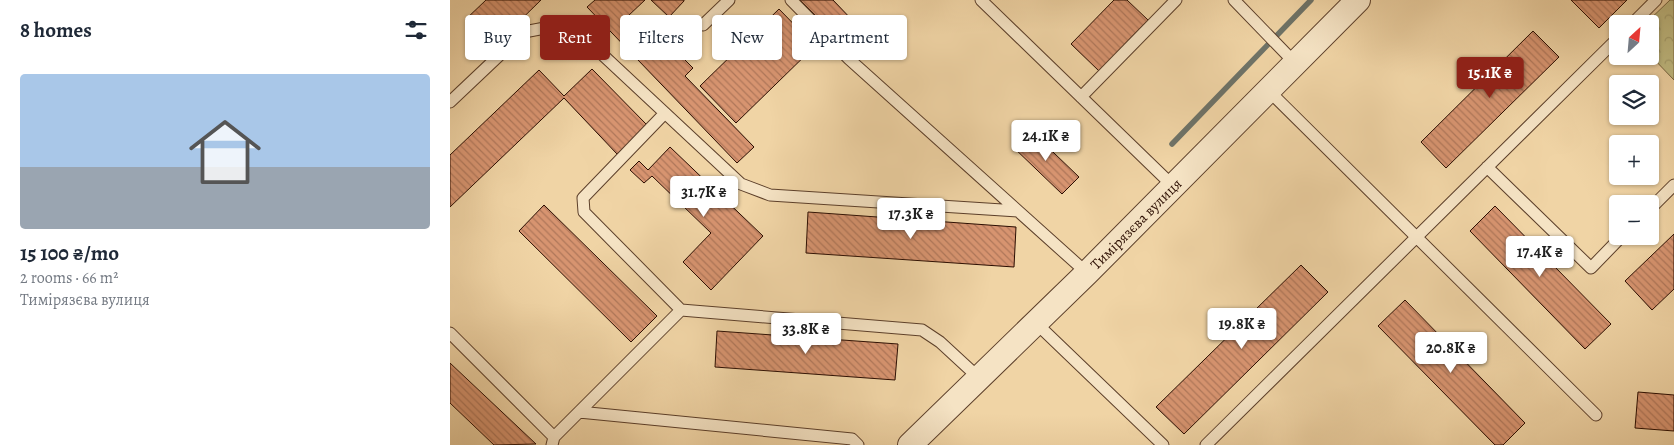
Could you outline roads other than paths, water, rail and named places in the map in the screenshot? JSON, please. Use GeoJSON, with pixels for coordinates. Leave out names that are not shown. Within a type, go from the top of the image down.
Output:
{"type":"FeatureCollection","features":[{"type":"Feature","properties":{"kind":"street","name":"Тимірязєва вулиця"},"geometry":{"type":"LineString","coordinates":[[910,445],[1087,273],[1358,0]]}},
{"type":"Feature","properties":{"kind":"lane"},"geometry":{"type":"LineString","coordinates":[[703,25],[729,0]]}},
{"type":"Feature","properties":{"kind":"lane"},"geometry":{"type":"LineString","coordinates":[[790,0],[849,58],[1087,273]]}},
{"type":"Feature","properties":{"kind":"lane"},"geometry":{"type":"LineString","coordinates":[[981,0],[1173,186]]}},
{"type":"Feature","properties":{"kind":"lane"},"geometry":{"type":"LineString","coordinates":[[1081,97],[1176,0]]}},
{"type":"Feature","properties":{"kind":"lane"},"geometry":{"type":"LineString","coordinates":[[1234,0],[1296,63]]}},
{"type":"Feature","properties":{"kind":"lane"},"geometry":{"type":"LineString","coordinates":[[1641,15],[1656,0]]}},
{"type":"Feature","properties":{"kind":"lane"},"geometry":{"type":"LineString","coordinates":[[450,102],[524,32],[550,26],[576,30],[741,184],[770,196],[1018,211]]}},
{"type":"Feature","properties":{"kind":"lane"},"geometry":{"type":"LineString","coordinates":[[1206,445],[1609,47]]}},
{"type":"Feature","properties":{"kind":"lane"},"geometry":{"type":"LineString","coordinates":[[1268,90],[1596,415]]}},
{"type":"Feature","properties":{"kind":"lane"},"geometry":{"type":"LineString","coordinates":[[665,113],[583,198],[584,212],[681,310],[922,330],[940,342],[979,378]]}},
{"type":"Feature","properties":{"kind":"lane"},"geometry":{"type":"LineString","coordinates":[[1487,167],[1591,268],[1613,245]]}},
{"type":"Feature","properties":{"kind":"lane"},"geometry":{"type":"LineString","coordinates":[[1659,200],[1674,185]]}},
{"type":"Feature","properties":{"kind":"lane"},"geometry":{"type":"LineString","coordinates":[[450,334],[553,441],[579,412],[681,310]]}},
{"type":"Feature","properties":{"kind":"lane"},"geometry":{"type":"LineString","coordinates":[[1036,323],[1163,445]]}},
{"type":"Feature","properties":{"kind":"lane"},"geometry":{"type":"LineString","coordinates":[[579,412],[852,439],[858,445]]}},
{"type":"Feature","properties":{"kind":"waterway"},"geometry":{"type":"LineString","coordinates":[[1172,144],[1311,0]]}}]}
